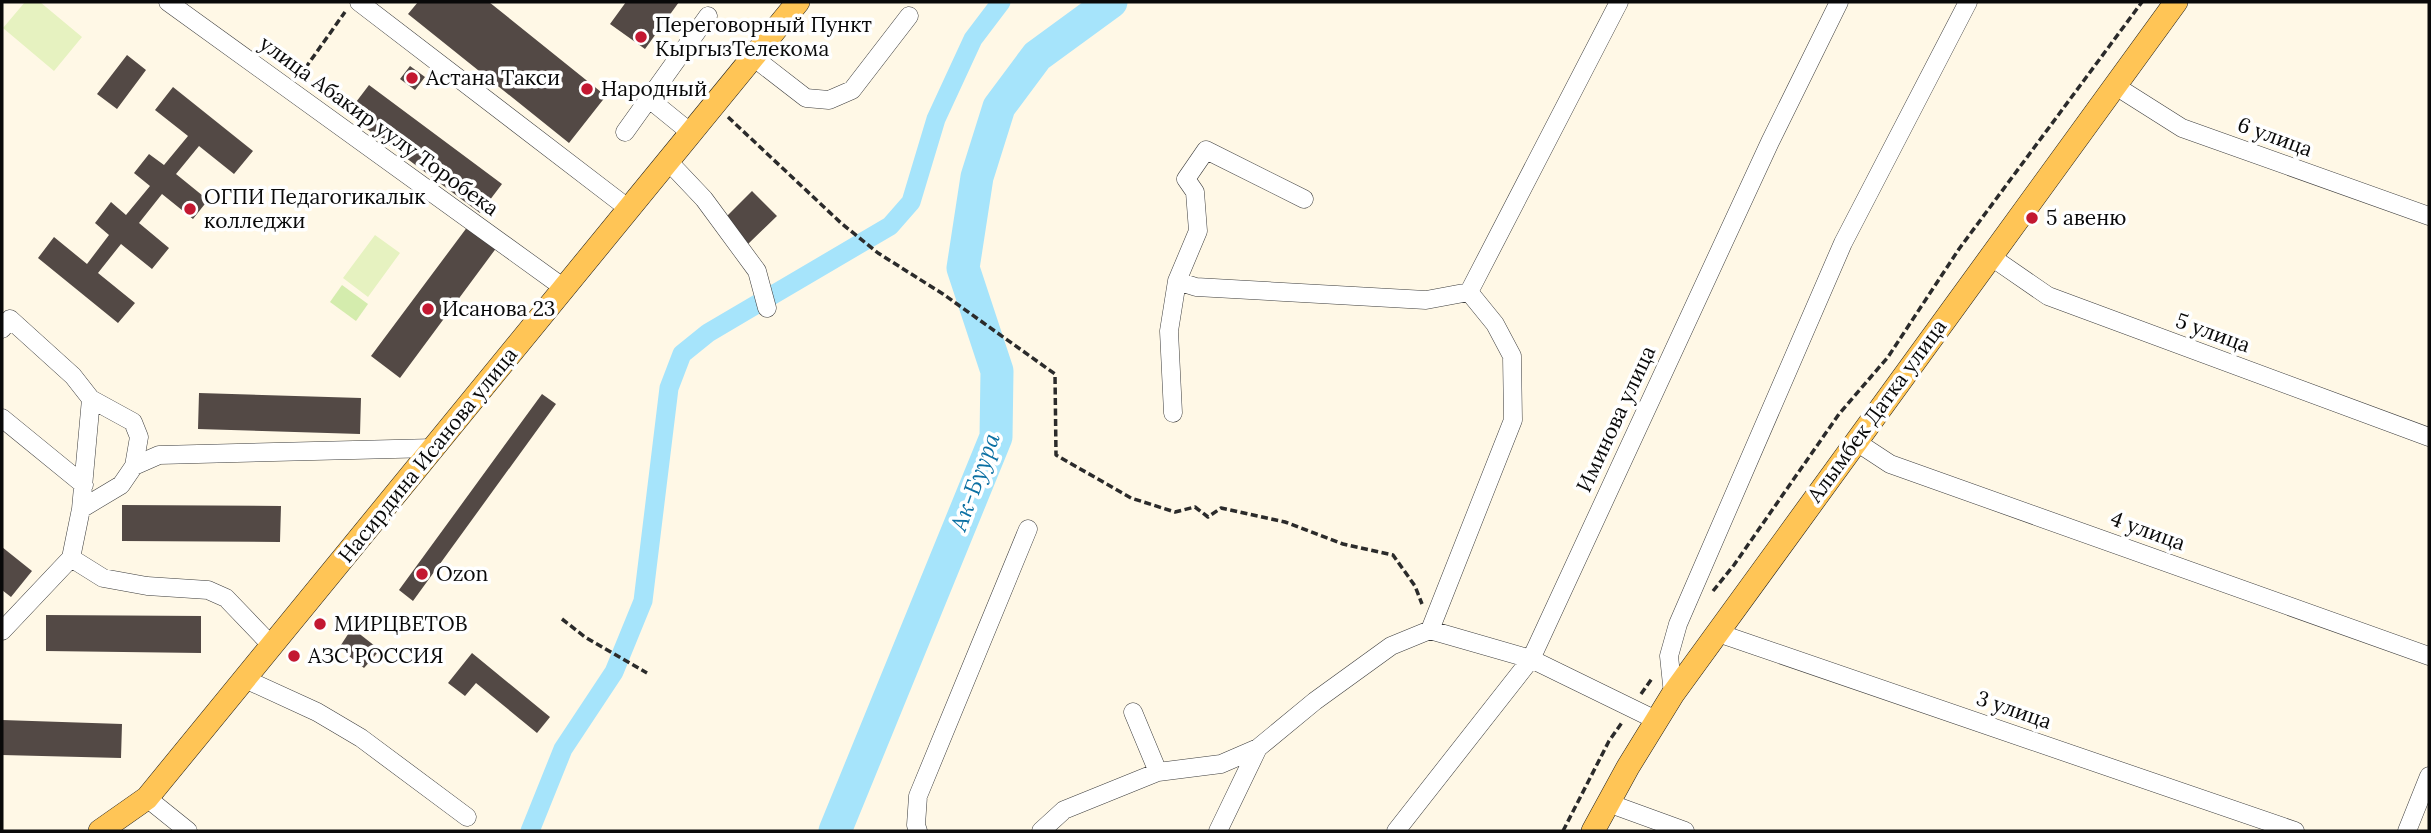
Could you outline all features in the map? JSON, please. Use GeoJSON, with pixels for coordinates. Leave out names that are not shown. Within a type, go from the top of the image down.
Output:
{"type":"FeatureCollection","features":[{"type":"Feature","properties":{"kind":"main road","name":"Насирдина Исанова улица"},"geometry":{"type":"LineString","coordinates":[[100,831],[148,798],[798,2]]}},
{"type":"Feature","properties":{"kind":"main road","name":"Алымбек Датка улица"},"geometry":{"type":"LineString","coordinates":[[1594,831],[1673,694],[2176,2]]}},
{"type":"Feature","properties":{"kind":"street","name":"улица Абакир уулу Торобека"},"geometry":{"type":"LineString","coordinates":[[168,2],[564,288]]}},
{"type":"Feature","properties":{"kind":"street"},"geometry":{"type":"LineString","coordinates":[[1469,292],[1619,2]]}},
{"type":"Feature","properties":{"kind":"street","name":"Иминова улица"},"geometry":{"type":"LineString","coordinates":[[1396,831],[1531,659],[1770,142],[1839,2]]}},
{"type":"Feature","properties":{"kind":"street"},"geometry":{"type":"LineString","coordinates":[[1673,694],[1669,656],[1678,624],[1843,243],[1968,2]]}},
{"type":"Feature","properties":{"kind":"street"},"geometry":{"type":"LineString","coordinates":[[352,7],[629,209]]}},
{"type":"Feature","properties":{"kind":"street"},"geometry":{"type":"LineString","coordinates":[[625,132],[708,16]]}},
{"type":"Feature","properties":{"kind":"street"},"geometry":{"type":"LineString","coordinates":[[753,57],[806,98],[829,100],[852,90],[909,16]]}},
{"type":"Feature","properties":{"kind":"street","name":"6 улица"},"geometry":{"type":"LineString","coordinates":[[2115,85],[2182,128],[2429,216]]}},
{"type":"Feature","properties":{"kind":"street"},"geometry":{"type":"LineString","coordinates":[[648,98],[691,133]]}},
{"type":"Feature","properties":{"kind":"street"},"geometry":{"type":"LineString","coordinates":[[1173,413],[1169,331],[1177,281],[1198,231],[1195,192],[1186,179],[1206,150],[1304,199]]}},
{"type":"Feature","properties":{"kind":"street"},"geometry":{"type":"LineString","coordinates":[[668,161],[704,199],[757,271],[767,308]]}},
{"type":"Feature","properties":{"kind":"street","name":"5 улица"},"geometry":{"type":"LineString","coordinates":[[1990,256],[2048,296],[2429,437]]}},
{"type":"Feature","properties":{"kind":"street"},"geometry":{"type":"LineString","coordinates":[[1177,281],[1196,287],[1426,300],[1469,292]]}},
{"type":"Feature","properties":{"kind":"street"},"geometry":{"type":"LineString","coordinates":[[1430,629],[1513,420],[1512,356],[1495,324],[1469,292]]}},
{"type":"Feature","properties":{"kind":"street"},"geometry":{"type":"LineString","coordinates":[[2,329],[10,319],[73,376],[92,399],[133,422],[139,437],[134,466],[121,485],[81,509]]}},
{"type":"Feature","properties":{"kind":"street"},"geometry":{"type":"LineString","coordinates":[[2,631],[71,558],[81,509],[92,399]]}},
{"type":"Feature","properties":{"kind":"street"},"geometry":{"type":"LineString","coordinates":[[2,418],[84,485]]}},
{"type":"Feature","properties":{"kind":"street","name":"4 улица"},"geometry":{"type":"LineString","coordinates":[[1855,441],[1890,464],[2429,656]]}},
{"type":"Feature","properties":{"kind":"street"},"geometry":{"type":"LineString","coordinates":[[134,466],[159,455],[434,448]]}},
{"type":"Feature","properties":{"kind":"street"},"geometry":{"type":"LineString","coordinates":[[918,831],[918,796],[1028,529]]}},
{"type":"Feature","properties":{"kind":"street"},"geometry":{"type":"LineString","coordinates":[[71,558],[103,579],[147,586],[208,590],[226,598],[272,646]]}},
{"type":"Feature","properties":{"kind":"street"},"geometry":{"type":"LineString","coordinates":[[1041,831],[1064,810],[1158,772],[1221,764],[1258,748],[1315,701],[1391,646],[1430,629],[1531,659],[1656,720]]}},
{"type":"Feature","properties":{"kind":"street","name":"3 улица"},"geometry":{"type":"LineString","coordinates":[[1718,633],[2295,831]]}},
{"type":"Feature","properties":{"kind":"street"},"geometry":{"type":"LineString","coordinates":[[245,679],[317,712],[361,738],[467,817]]}},
{"type":"Feature","properties":{"kind":"street"},"geometry":{"type":"LineString","coordinates":[[1133,712],[1158,772]]}},
{"type":"Feature","properties":{"kind":"street"},"geometry":{"type":"LineString","coordinates":[[1218,831],[1258,748]]}},
{"type":"Feature","properties":{"kind":"street"},"geometry":{"type":"LineString","coordinates":[[2407,831],[2429,776]]}},
{"type":"Feature","properties":{"kind":"street"},"geometry":{"type":"LineString","coordinates":[[148,798],[188,831]]}},
{"type":"Feature","properties":{"kind":"street"},"geometry":{"type":"LineString","coordinates":[[1608,803],[1685,831]]}},
{"type":"Feature","properties":{"kind":"path"},"geometry":{"type":"LineString","coordinates":[[1705,600],[1734,565],[1839,414],[1888,357],[1959,248],[2142,2]]}},
{"type":"Feature","properties":{"kind":"path"},"geometry":{"type":"LineString","coordinates":[[293,85],[352,7]]}},
{"type":"Feature","properties":{"kind":"path"},"geometry":{"type":"LineString","coordinates":[[715,103],[841,223],[878,253],[943,294],[1055,374],[1056,455],[1130,498],[1175,512],[1195,507],[1208,517],[1221,508],[1285,522],[1343,544],[1393,555],[1415,586],[1430,629]]}},
{"type":"Feature","properties":{"kind":"path"},"geometry":{"type":"LineString","coordinates":[[562,620],[585,638],[647,673]]}},
{"type":"Feature","properties":{"kind":"green space"},"geometry":{"type":"Polygon","coordinates":[[[25,2],[40,2],[82,37],[54,71],[3,28],[25,2]]]}},
{"type":"Feature","properties":{"kind":"green space"},"geometry":{"type":"Polygon","coordinates":[[[375,235],[400,253],[368,297],[343,278],[375,235]]]}},
{"type":"Feature","properties":{"kind":"green space"},"geometry":{"type":"Polygon","coordinates":[[[342,285],[368,304],[356,321],[330,302],[342,285]]]}},
{"type":"Feature","properties":{"kind":"building"},"geometry":{"type":"Polygon","coordinates":[[[418,2],[489,2],[606,96],[569,143],[408,14],[418,2]]]}},
{"type":"Feature","properties":{"kind":"building","name":"Переговорный Пункт КыргызТелекома"},"geometry":{"type":"Polygon","coordinates":[[[626,2],[679,2],[645,49],[610,24],[626,2]]]}},
{"type":"Feature","properties":{"kind":"building"},"geometry":{"type":"Polygon","coordinates":[[[127,55],[146,70],[117,109],[97,94],[127,55]]]}},
{"type":"Feature","properties":{"kind":"building","name":"Астана Такси"},"geometry":{"type":"Polygon","coordinates":[[[410,66],[425,77],[415,90],[400,79],[410,66]]]}},
{"type":"Feature","properties":{"kind":"building"},"geometry":{"type":"Polygon","coordinates":[[[369,85],[502,184],[480,213],[347,114],[369,85]]]}},
{"type":"Feature","properties":{"kind":"building","name":"ОГПИ Педагогикалык колледжи"},"geometry":{"type":"Polygon","coordinates":[[[173,87],[253,151],[234,174],[199,146],[176,174],[208,200],[193,219],[162,194],[139,223],[169,248],[152,269],[121,244],[98,273],[135,303],[118,323],[38,258],[54,237],[87,264],[109,235],[95,223],[111,202],[126,215],[150,186],[134,173],[149,154],[164,165],[188,136],[155,110],[173,87]]]}},
{"type":"Feature","properties":{"kind":"building"},"geometry":{"type":"Polygon","coordinates":[[[752,191],[777,216],[748,244],[724,219],[752,191]]]}},
{"type":"Feature","properties":{"kind":"building","name":"Исанова 23"},"geometry":{"type":"Polygon","coordinates":[[[468,226],[497,247],[400,378],[371,356],[468,226]]]}},
{"type":"Feature","properties":{"kind":"building"},"geometry":{"type":"Polygon","coordinates":[[[199,393],[361,398],[360,434],[198,429],[199,393]]]}},
{"type":"Feature","properties":{"kind":"building"},"geometry":{"type":"Polygon","coordinates":[[[542,394],[556,404],[413,601],[399,590],[542,394]]]}},
{"type":"Feature","properties":{"kind":"building"},"geometry":{"type":"Polygon","coordinates":[[[122,505],[281,506],[280,542],[122,541],[122,505]]]}},
{"type":"Feature","properties":{"kind":"building"},"geometry":{"type":"Polygon","coordinates":[[[2,547],[32,571],[11,597],[2,590],[2,547]]]}},
{"type":"Feature","properties":{"kind":"building"},"geometry":{"type":"Polygon","coordinates":[[[46,615],[201,616],[201,653],[46,651],[46,615]]]}},
{"type":"Feature","properties":{"kind":"building"},"geometry":{"type":"Polygon","coordinates":[[[352,628],[380,650],[364,668],[339,648],[352,628]]]}},
{"type":"Feature","properties":{"kind":"building"},"geometry":{"type":"Polygon","coordinates":[[[472,653],[550,717],[537,733],[476,683],[465,696],[448,683],[472,653]]]}},
{"type":"Feature","properties":{"kind":"building"},"geometry":{"type":"Polygon","coordinates":[[[2,720],[122,724],[121,758],[2,755],[2,720]]]}},
{"type":"Feature","properties":{"kind":"waterway"},"geometry":{"type":"LineString","coordinates":[[530,831],[563,749],[614,672],[643,601],[669,388],[682,354],[708,333],[890,226],[911,202],[936,119],[973,39],[1001,2]]}},
{"type":"Feature","properties":{"kind":"waterway","name":"Ак-Буура"},"geometry":{"type":"LineString","coordinates":[[835,831],[996,437],[997,371],[963,268],[977,177],[999,107],[1037,56],[1111,2]]}},
{"type":"Feature","properties":{"kind":"place","name":"Переговорный Пункт КыргызТелекома"},"geometry":{"type":"Point","coordinates":[641,37]}},
{"type":"Feature","properties":{"kind":"place","name":"Астана Такси"},"geometry":{"type":"Point","coordinates":[412,78]}},
{"type":"Feature","properties":{"kind":"place","name":"Народный"},"geometry":{"type":"Point","coordinates":[587,89]}},
{"type":"Feature","properties":{"kind":"place","name":"ОГПИ Педагогикалык колледжи"},"geometry":{"type":"Point","coordinates":[190,209]}},
{"type":"Feature","properties":{"kind":"place","name":"5 авеню"},"geometry":{"type":"Point","coordinates":[2032,218]}},
{"type":"Feature","properties":{"kind":"place","name":"Исанова 23"},"geometry":{"type":"Point","coordinates":[428,309]}},
{"type":"Feature","properties":{"kind":"place","name":"Ozon"},"geometry":{"type":"Point","coordinates":[422,574]}},
{"type":"Feature","properties":{"kind":"place","name":"МИРЦВЕТОВ"},"geometry":{"type":"Point","coordinates":[320,624]}},
{"type":"Feature","properties":{"kind":"place","name":"АЗС РОССИЯ"},"geometry":{"type":"Point","coordinates":[294,656]}}]}
